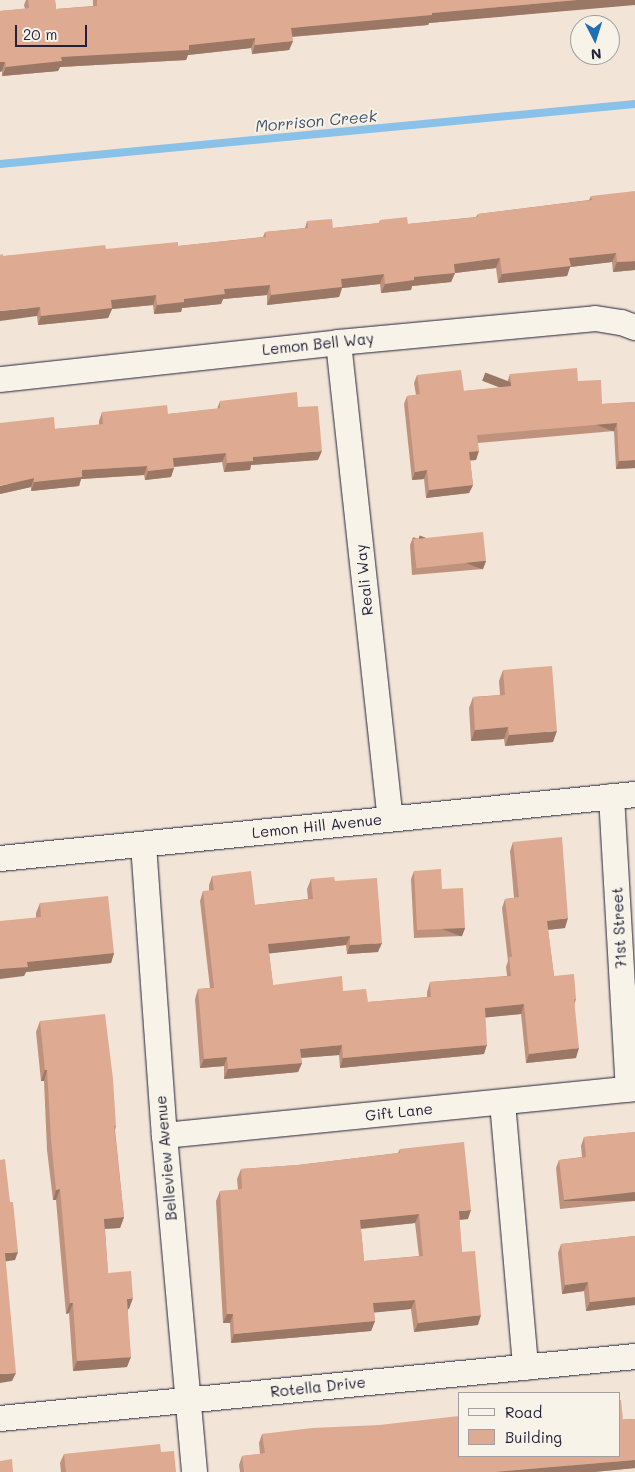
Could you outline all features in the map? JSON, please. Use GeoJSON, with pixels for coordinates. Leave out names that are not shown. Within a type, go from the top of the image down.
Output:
{"type":"FeatureCollection","features":[{"type":"Feature","properties":{"kind":"street","name":"Lemon Bell Way"},"geometry":{"type":"LineString","coordinates":[[0,378],[338,342],[595,318],[621,322],[635,327]]}},
{"type":"Feature","properties":{"kind":"street","name":"Reali Way"},"geometry":{"type":"LineString","coordinates":[[338,342],[390,818]]}},
{"type":"Feature","properties":{"kind":"street","name":"Lemon Hill Avenue"},"geometry":{"type":"LineString","coordinates":[[0,858],[635,794]]}},
{"type":"Feature","properties":{"kind":"street","name":"71st Street"},"geometry":{"type":"LineString","coordinates":[[611,796],[632,1089]]}},
{"type":"Feature","properties":{"kind":"street","name":"Belleview Avenue"},"geometry":{"type":"LineString","coordinates":[[143,844],[164,1135],[194,1472]]}},
{"type":"Feature","properties":{"kind":"street","name":"Gift Lane"},"geometry":{"type":"LineString","coordinates":[[164,1135],[632,1089]]}},
{"type":"Feature","properties":{"kind":"street"},"geometry":{"type":"LineString","coordinates":[[502,1102],[525,1367]]}},
{"type":"Feature","properties":{"kind":"street","name":"Rotella Drive"},"geometry":{"type":"LineString","coordinates":[[0,1418],[635,1356]]}},
{"type":"Feature","properties":{"kind":"building"},"geometry":{"type":"Polygon","coordinates":[[[28,0],[55,0],[56,9],[97,6],[97,0],[577,0],[291,28],[293,41],[255,45],[255,38],[189,45],[189,50],[61,57],[62,61],[6,67],[5,62],[0,62],[0,11],[29,8],[28,0]]]}},
{"type":"Feature","properties":{"kind":"building"},"geometry":{"type":"Polygon","coordinates":[[[635,191],[635,261],[617,262],[616,253],[569,258],[571,266],[502,274],[500,258],[454,264],[455,273],[414,277],[414,280],[385,284],[384,274],[341,279],[342,287],[271,295],[270,285],[224,289],[225,294],[184,299],[184,302],[157,305],[156,295],[111,300],[112,308],[41,316],[40,307],[0,311],[0,255],[3,254],[3,256],[105,245],[106,249],[178,242],[178,246],[266,237],[265,232],[308,228],[307,221],[332,219],[333,228],[380,223],[380,220],[407,217],[408,224],[478,217],[478,214],[592,200],[591,196],[635,191]]]}},
{"type":"Feature","properties":{"kind":"building"},"geometry":{"type":"Polygon","coordinates":[[[577,368],[578,381],[601,380],[602,404],[635,402],[635,460],[619,461],[617,423],[477,435],[479,451],[469,452],[473,485],[429,490],[427,470],[415,472],[407,396],[420,394],[417,375],[461,370],[464,391],[511,386],[510,374],[577,368]]]}},
{"type":"Feature","properties":{"kind":"building"},"geometry":{"type":"Polygon","coordinates":[[[297,392],[298,407],[318,406],[322,451],[253,457],[253,461],[227,463],[226,453],[173,458],[174,468],[148,471],[147,466],[82,470],[82,477],[34,482],[34,478],[0,486],[0,423],[54,417],[55,429],[103,424],[102,412],[167,405],[168,414],[220,408],[220,401],[297,392]]]}},
{"type":"Feature","properties":{"kind":"building"},"geometry":{"type":"Polygon","coordinates":[[[483,532],[486,561],[416,568],[413,539],[483,532]]]}},
{"type":"Feature","properties":{"kind":"building"},"geometry":{"type":"Polygon","coordinates":[[[552,666],[557,731],[509,735],[508,727],[475,730],[473,697],[505,695],[503,670],[552,666]]]}},
{"type":"Feature","properties":{"kind":"building"},"geometry":{"type":"Polygon","coordinates":[[[562,837],[568,918],[547,921],[554,976],[574,974],[576,999],[574,999],[579,1048],[529,1054],[524,1004],[485,1008],[487,1045],[343,1058],[342,1045],[300,1049],[302,1063],[228,1069],[227,1057],[204,1059],[198,989],[214,988],[203,891],[214,890],[212,876],[251,871],[255,905],[313,899],[311,879],[334,877],[335,881],[377,878],[382,943],[350,945],[350,936],[268,944],[273,985],[342,976],[343,991],[366,989],[368,1002],[431,997],[430,982],[511,976],[509,957],[512,957],[505,899],[519,897],[513,842],[562,837]]]}},
{"type":"Feature","properties":{"kind":"building"},"geometry":{"type":"Polygon","coordinates":[[[441,869],[442,889],[463,888],[465,928],[417,930],[414,871],[441,869]]]}},
{"type":"Feature","properties":{"kind":"building"},"geometry":{"type":"Polygon","coordinates":[[[108,896],[114,953],[27,962],[28,967],[0,969],[0,921],[41,917],[40,903],[108,896]]]}},
{"type":"Feature","properties":{"kind":"building"},"geometry":{"type":"Polygon","coordinates":[[[105,1014],[113,1079],[116,1126],[114,1126],[124,1217],[104,1219],[108,1273],[131,1271],[133,1298],[127,1299],[131,1357],[77,1361],[73,1303],[70,1303],[60,1189],[56,1190],[47,1070],[45,1070],[40,1021],[105,1014]]]}},
{"type":"Feature","properties":{"kind":"building"},"geometry":{"type":"Polygon","coordinates":[[[635,1132],[635,1192],[564,1200],[559,1160],[586,1157],[584,1137],[635,1132]]]}},
{"type":"Feature","properties":{"kind":"building"},"geometry":{"type":"Polygon","coordinates":[[[464,1142],[471,1210],[459,1211],[462,1252],[475,1251],[481,1315],[418,1323],[415,1300],[373,1303],[375,1321],[234,1334],[233,1314],[227,1314],[220,1191],[242,1189],[241,1169],[298,1165],[400,1153],[400,1149],[464,1142]],[[419,1214],[360,1220],[364,1261],[423,1256],[419,1214]]]}},
{"type":"Feature","properties":{"kind":"building"},"geometry":{"type":"Polygon","coordinates":[[[5,1159],[10,1202],[13,1202],[18,1252],[5,1253],[16,1373],[0,1374],[0,1160],[5,1159]]]}},
{"type":"Feature","properties":{"kind":"building"},"geometry":{"type":"Polygon","coordinates":[[[635,1236],[635,1297],[590,1302],[588,1282],[565,1285],[561,1244],[635,1236]]]}},
{"type":"Feature","properties":{"kind":"building"},"geometry":{"type":"Polygon","coordinates":[[[621,1400],[623,1420],[635,1419],[635,1460],[494,1472],[244,1472],[242,1456],[265,1453],[262,1434],[312,1428],[379,1425],[458,1416],[458,1457],[620,1457],[621,1400]]]}},
{"type":"Feature","properties":{"kind":"building"},"geometry":{"type":"Polygon","coordinates":[[[160,1444],[161,1452],[174,1451],[176,1472],[66,1472],[64,1454],[160,1444]]]}},
{"type":"Feature","properties":{"kind":"building"},"geometry":{"type":"Polygon","coordinates":[[[12,1459],[13,1472],[0,1472],[0,1461],[12,1459]]]}},
{"type":"Feature","properties":{"kind":"waterway","name":"Morrison Creek"},"geometry":{"type":"LineString","coordinates":[[0,164],[635,104]]}}]}
